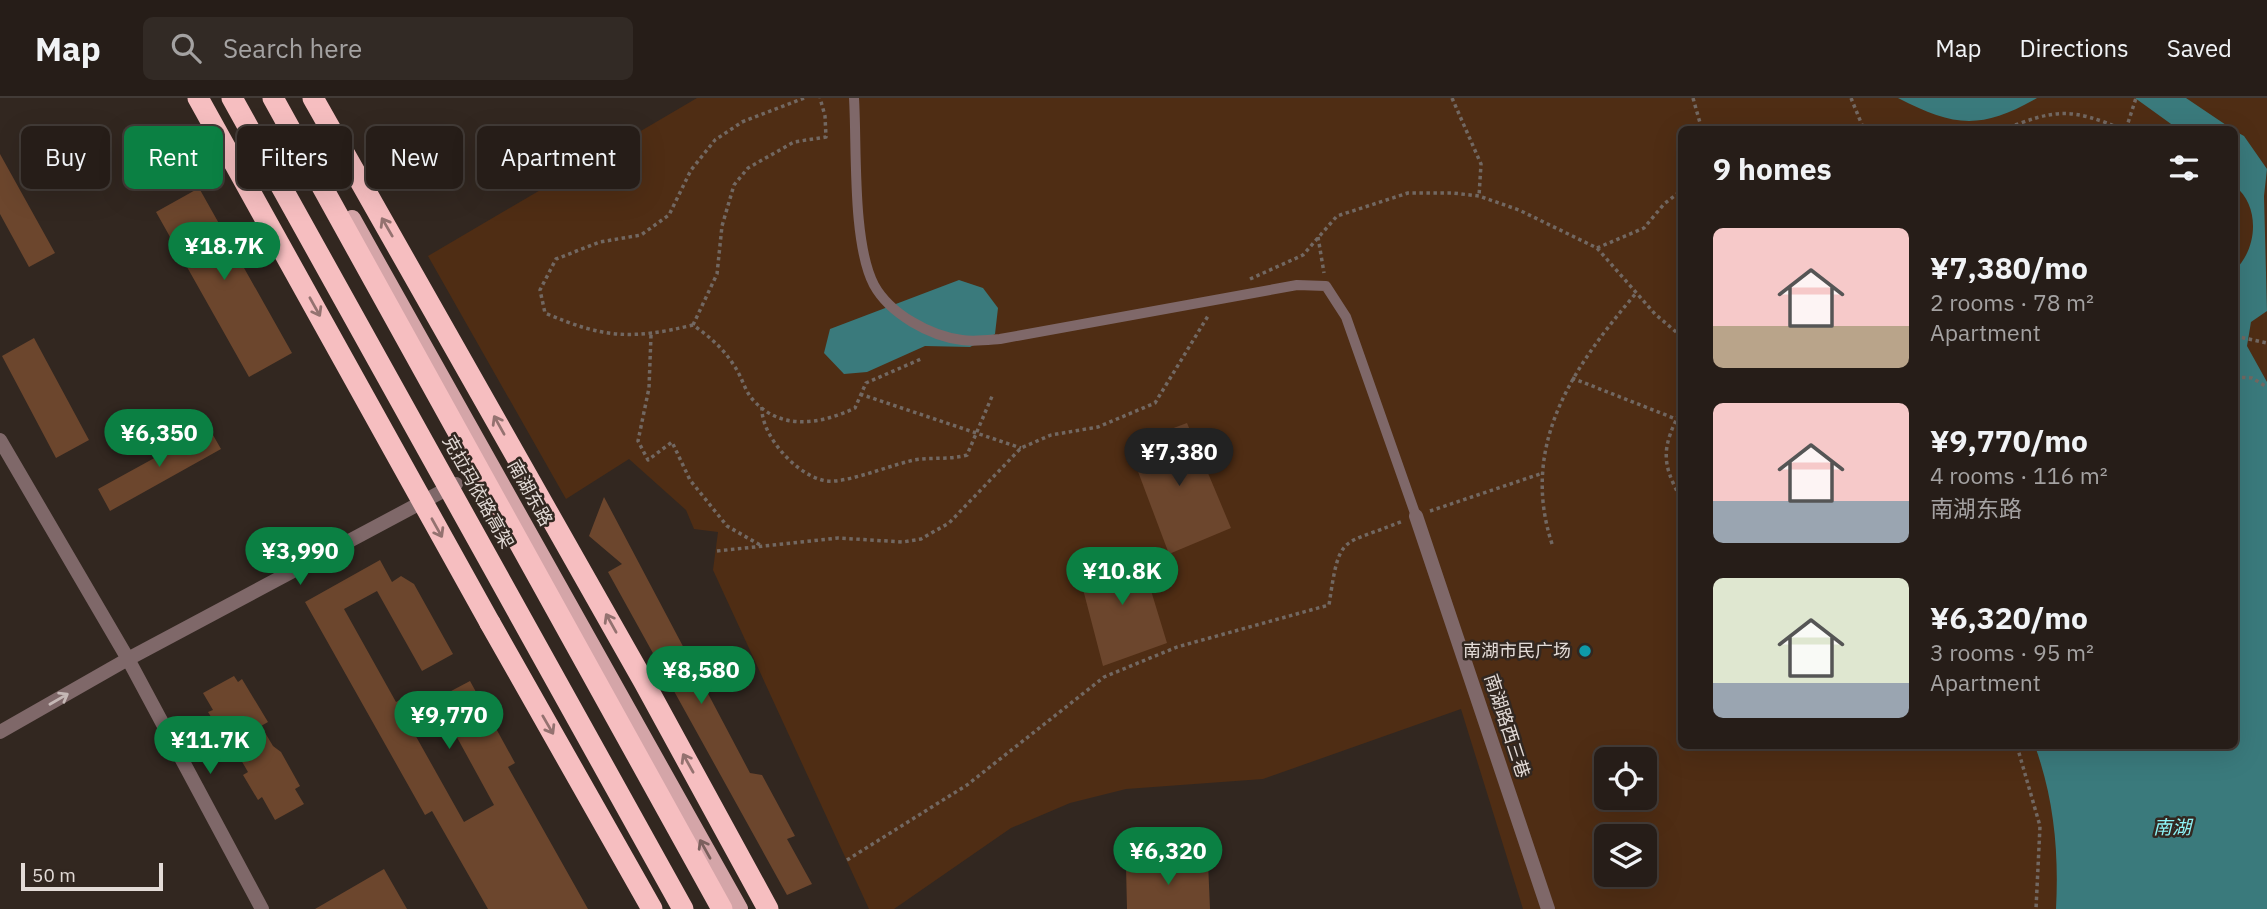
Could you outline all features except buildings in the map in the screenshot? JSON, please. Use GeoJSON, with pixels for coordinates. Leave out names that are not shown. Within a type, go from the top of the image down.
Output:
{"type":"FeatureCollection","features":[{"type":"Feature","properties":{"kind":"highway"},"geometry":{"type":"LineString","coordinates":[[198,98],[652,909]]}},
{"type":"Feature","properties":{"kind":"highway","name":"克拉玛依路高架"},"geometry":{"type":"LineString","coordinates":[[232,98],[682,909]]}},
{"type":"Feature","properties":{"kind":"highway","name":"克拉玛依路高架"},"geometry":{"type":"LineString","coordinates":[[272,98],[722,909]]}},
{"type":"Feature","properties":{"kind":"highway"},"geometry":{"type":"LineString","coordinates":[[313,98],[644,682],[768,909]]}},
{"type":"Feature","properties":{"kind":"main road"},"geometry":{"type":"LineString","coordinates":[[240,98],[456,484],[531,635],[677,909]]}},
{"type":"Feature","properties":{"kind":"main road","name":"南湖东路"},"geometry":{"type":"LineString","coordinates":[[283,98],[739,909]]}},
{"type":"Feature","properties":{"kind":"street"},"geometry":{"type":"LineString","coordinates":[[0,440],[128,659],[262,909]]}},
{"type":"Feature","properties":{"kind":"street"},"geometry":{"type":"LineString","coordinates":[[0,733],[128,659],[456,484]]}},
{"type":"Feature","properties":{"kind":"street","name":"南湖路西三巷"},"geometry":{"type":"LineString","coordinates":[[1416,516],[1548,909]]}},
{"type":"Feature","properties":{"kind":"lane"},"geometry":{"type":"LineString","coordinates":[[854,98],[865,261],[874,286],[919,327],[962,340],[1000,340],[1297,285],[1326,286],[1346,317],[1416,516]]}},
{"type":"Feature","properties":{"kind":"path"},"geometry":{"type":"LineString","coordinates":[[804,98],[742,122],[715,140],[691,170],[669,215],[641,235],[600,242],[556,259],[540,290],[545,313],[587,331],[650,335],[693,325],[714,340],[735,366],[752,400],[780,420],[828,421],[855,408],[866,383],[921,359]]}},
{"type":"Feature","properties":{"kind":"path"},"geometry":{"type":"LineString","coordinates":[[693,325],[717,274],[722,226],[734,185],[748,168],[794,142],[825,137],[825,116],[820,98]]}},
{"type":"Feature","properties":{"kind":"path"},"geometry":{"type":"LineString","coordinates":[[1452,98],[1481,164],[1479,196]]}},
{"type":"Feature","properties":{"kind":"path"},"geometry":{"type":"LineString","coordinates":[[1693,98],[1701,126]]}},
{"type":"Feature","properties":{"kind":"path"},"geometry":{"type":"LineString","coordinates":[[1851,98],[1862,126]]}},
{"type":"Feature","properties":{"kind":"path"},"geometry":{"type":"LineString","coordinates":[[2126,126],[2136,98]]}},
{"type":"Feature","properties":{"kind":"path"},"geometry":{"type":"LineString","coordinates":[[2012,126],[2044,114],[2063,111],[2098,118],[2116,126]]}},
{"type":"Feature","properties":{"kind":"path"},"geometry":{"type":"LineString","coordinates":[[1248,280],[1303,255],[1337,216],[1408,193],[1453,192],[1479,196],[1519,210],[1597,248],[1678,333]]}},
{"type":"Feature","properties":{"kind":"path"},"geometry":{"type":"LineString","coordinates":[[1597,248],[1644,228],[1664,204],[1678,193]]}},
{"type":"Feature","properties":{"kind":"path"},"geometry":{"type":"LineString","coordinates":[[1318,237],[1326,286]]}},
{"type":"Feature","properties":{"kind":"path"},"geometry":{"type":"LineString","coordinates":[[1552,544],[1545,523],[1543,473],[1548,435],[1584,356],[1637,292]]}},
{"type":"Feature","properties":{"kind":"path"},"geometry":{"type":"LineString","coordinates":[[717,551],[838,538],[903,542],[921,539],[949,523],[1021,448],[1051,435],[1098,426],[1156,403],[1175,366],[1220,299]]}},
{"type":"Feature","properties":{"kind":"path"},"geometry":{"type":"LineString","coordinates":[[650,335],[649,388],[638,441],[648,460],[672,442],[690,480],[727,526],[762,546]]}},
{"type":"Feature","properties":{"kind":"path"},"geometry":{"type":"LineString","coordinates":[[2238,337],[2267,343]]}},
{"type":"Feature","properties":{"kind":"path"},"geometry":{"type":"LineString","coordinates":[[2238,377],[2252,378],[2267,387]]}},
{"type":"Feature","properties":{"kind":"path"},"geometry":{"type":"LineString","coordinates":[[1572,378],[1676,419]]}},
{"type":"Feature","properties":{"kind":"path"},"geometry":{"type":"LineString","coordinates":[[860,394],[1021,448]]}},
{"type":"Feature","properties":{"kind":"path"},"geometry":{"type":"LineString","coordinates":[[762,407],[761,421],[769,439],[792,462],[812,475],[833,482],[920,459],[951,459],[967,455],[993,394]]}},
{"type":"Feature","properties":{"kind":"path"},"geometry":{"type":"LineString","coordinates":[[1678,415],[1666,455],[1667,474],[1678,493]]}},
{"type":"Feature","properties":{"kind":"path"},"geometry":{"type":"LineString","coordinates":[[847,860],[967,785],[1104,677],[1177,647],[1329,605],[1336,559],[1349,540],[1543,473]]}},
{"type":"Feature","properties":{"kind":"path"},"geometry":{"type":"LineString","coordinates":[[2018,749],[2040,826],[2036,909]]}},
{"type":"Feature","properties":{"kind":"shaded area"},"geometry":{"type":"Polygon","coordinates":[[[697,98],[2267,98],[2267,909],[1523,909],[1461,709],[1263,779],[1126,789],[1070,803],[1011,828],[894,909],[869,909],[713,570],[718,532],[694,529],[686,510],[629,459],[566,499],[428,256],[542,189],[640,189],[640,131],[697,98]]]}},
{"type":"Feature","properties":{"kind":"water"},"geometry":{"type":"Polygon","coordinates":[[[1898,98],[2037,98],[2000,116],[1968,121],[1935,115],[1898,98]]]}},
{"type":"Feature","properties":{"kind":"water"},"geometry":{"type":"Polygon","coordinates":[[[2135,98],[2186,98],[2228,126],[2174,126],[2135,98]]]}},
{"type":"Feature","properties":{"kind":"water","name":"南湖"},"geometry":{"type":"Polygon","coordinates":[[[2238,133],[2244,136],[2267,169],[2264,196],[2267,311],[2251,322],[2247,346],[2267,382],[2267,909],[2056,909],[2054,826],[2047,786],[2036,749],[2238,749],[2238,267],[2248,250],[2253,227],[2249,204],[2238,189],[2238,133]]]}},
{"type":"Feature","properties":{"kind":"water"},"geometry":{"type":"Polygon","coordinates":[[[959,280],[983,288],[998,308],[995,334],[970,347],[925,346],[867,372],[844,374],[824,353],[830,329],[959,280]]]}},
{"type":"Feature","properties":{"kind":"place","name":"南湖市民广场"},"geometry":{"type":"Point","coordinates":[1585,651]}}]}
